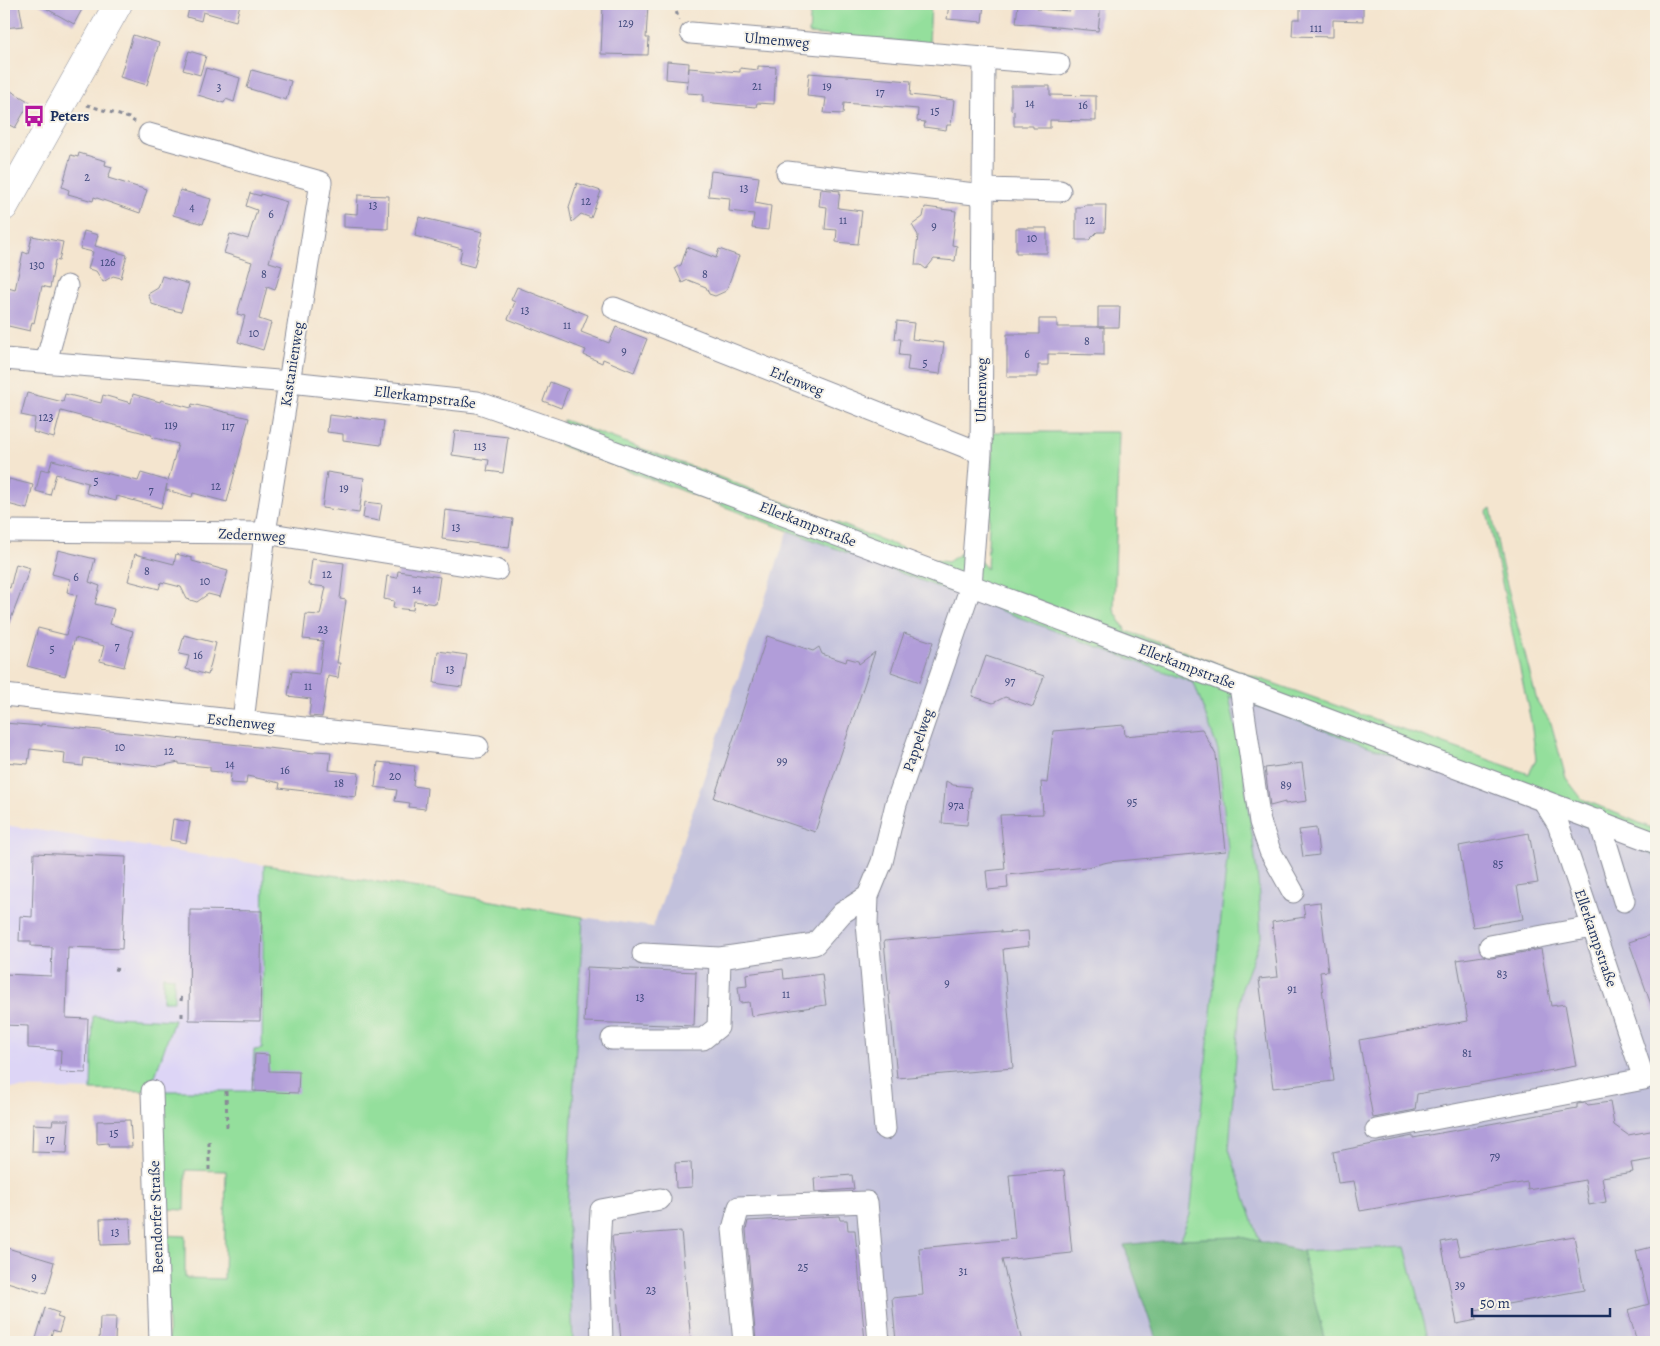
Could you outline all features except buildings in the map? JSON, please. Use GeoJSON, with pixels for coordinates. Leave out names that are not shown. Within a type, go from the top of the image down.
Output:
{"type":"FeatureCollection","features":[{"type":"Feature","properties":{"kind":"main road"},"geometry":{"type":"LineString","coordinates":[[4,207],[118,4]]}},
{"type":"Feature","properties":{"kind":"street","name":"Ulmenweg"},"geometry":{"type":"LineString","coordinates":[[690,33],[1059,64]]}},
{"type":"Feature","properties":{"kind":"street","name":"Ulmenweg"},"geometry":{"type":"LineString","coordinates":[[971,586],[981,453],[984,58]]}},
{"type":"Feature","properties":{"kind":"street","name":"Kastanienweg"},"geometry":{"type":"LineString","coordinates":[[149,134],[320,182],[265,533],[244,722]]}},
{"type":"Feature","properties":{"kind":"street"},"geometry":{"type":"LineString","coordinates":[[787,172],[983,192],[1060,191]]}},
{"type":"Feature","properties":{"kind":"street"},"geometry":{"type":"LineString","coordinates":[[46,362],[67,286]]}},
{"type":"Feature","properties":{"kind":"street","name":"Erlenweg"},"geometry":{"type":"LineString","coordinates":[[614,308],[981,453]]}},
{"type":"Feature","properties":{"kind":"street","name":"Ellerkampstraße"},"geometry":{"type":"LineString","coordinates":[[4,359],[290,382],[477,402],[560,431],[1656,843]]}},
{"type":"Feature","properties":{"kind":"street","name":"Zedernweg"},"geometry":{"type":"LineString","coordinates":[[4,532],[265,533],[497,570]]}},
{"type":"Feature","properties":{"kind":"street","name":"Pappelweg"},"geometry":{"type":"LineString","coordinates":[[868,896],[882,862],[896,804],[971,586]]}},
{"type":"Feature","properties":{"kind":"street"},"geometry":{"type":"LineString","coordinates":[[1240,686],[1255,797],[1263,836],[1293,892]]}},
{"type":"Feature","properties":{"kind":"street","name":"Eschenweg"},"geometry":{"type":"LineString","coordinates":[[4,695],[478,747]]}},
{"type":"Feature","properties":{"kind":"street","name":"Ellerkampstraße"},"geometry":{"type":"LineString","coordinates":[[1376,1130],[1644,1079],[1558,824],[1543,800]]}},
{"type":"Feature","properties":{"kind":"street"},"geometry":{"type":"LineString","coordinates":[[1599,820],[1624,901]]}},
{"type":"Feature","properties":{"kind":"street"},"geometry":{"type":"LineString","coordinates":[[643,954],[720,958],[815,944],[842,913],[868,896]]}},
{"type":"Feature","properties":{"kind":"street"},"geometry":{"type":"LineString","coordinates":[[868,896],[867,923],[885,1129]]}},
{"type":"Feature","properties":{"kind":"street"},"geometry":{"type":"LineString","coordinates":[[1490,946],[1592,927]]}},
{"type":"Feature","properties":{"kind":"street"},"geometry":{"type":"LineString","coordinates":[[612,1039],[703,1039],[718,1027],[720,958]]}},
{"type":"Feature","properties":{"kind":"street","name":"Beendorfer Straße"},"geometry":{"type":"LineString","coordinates":[[152,1091],[160,1342]]}},
{"type":"Feature","properties":{"kind":"street"},"geometry":{"type":"LineString","coordinates":[[602,1342],[599,1248],[601,1210],[660,1199]]}},
{"type":"Feature","properties":{"kind":"street"},"geometry":{"type":"LineString","coordinates":[[744,1342],[733,1229],[739,1207],[867,1202],[879,1342]]}},
{"type":"Feature","properties":{"kind":"path"},"geometry":{"type":"LineString","coordinates":[[65,98],[130,118],[149,134]]}},
{"type":"Feature","properties":{"kind":"path"},"geometry":{"type":"LineString","coordinates":[[114,969],[122,970]]}},
{"type":"Feature","properties":{"kind":"path"},"geometry":{"type":"LineString","coordinates":[[182,994],[182,1001]]}},
{"type":"Feature","properties":{"kind":"path"},"geometry":{"type":"LineString","coordinates":[[182,1013],[182,1020]]}},
{"type":"Feature","properties":{"kind":"path"},"geometry":{"type":"LineString","coordinates":[[226,1091],[227,1127]]}},
{"type":"Feature","properties":{"kind":"path"},"geometry":{"type":"LineString","coordinates":[[209,1170],[210,1139]]}},
{"type":"Feature","properties":{"kind":"shaded area"},"geometry":{"type":"Polygon","coordinates":[[[788,531],[1194,683],[1218,750],[1228,850],[1190,1215],[1180,1239],[1124,1245],[1157,1342],[573,1342],[567,1209],[583,917],[653,927],[788,531]]]}},
{"type":"Feature","properties":{"kind":"shaded area"},"geometry":{"type":"Polygon","coordinates":[[[1229,696],[1568,818],[1656,856],[1656,1342],[1429,1342],[1405,1247],[1302,1251],[1260,1242],[1229,1149],[1241,991],[1261,937],[1258,881],[1243,766],[1229,696]]]}},
{"type":"Feature","properties":{"kind":"shaded area"},"geometry":{"type":"Polygon","coordinates":[[[4,825],[264,865],[262,1049],[254,1050],[253,1091],[4,1088],[4,825]]]}},
{"type":"Feature","properties":{"kind":"green space"},"geometry":{"type":"Polygon","coordinates":[[[811,4],[931,4],[929,44],[809,34],[811,4]]]}},
{"type":"Feature","properties":{"kind":"green space"},"geometry":{"type":"Polygon","coordinates":[[[563,420],[701,470],[933,560],[948,562],[968,548],[987,569],[993,432],[1119,432],[1114,610],[1126,631],[1529,774],[1536,759],[1531,722],[1487,511],[1491,508],[1501,562],[1537,701],[1551,723],[1566,778],[1582,799],[1656,830],[1656,856],[1568,818],[1229,696],[1243,766],[1258,881],[1261,937],[1241,991],[1229,1149],[1260,1242],[1240,1237],[1180,1239],[1190,1215],[1228,850],[1218,750],[1194,683],[560,445],[563,420]]]}},
{"type":"Feature","properties":{"kind":"green space"},"geometry":{"type":"Polygon","coordinates":[[[264,865],[425,889],[583,917],[567,1209],[573,1342],[169,1342],[163,1235],[185,1236],[185,1278],[224,1279],[226,1171],[186,1170],[185,1210],[162,1209],[152,1091],[253,1091],[254,1050],[262,1049],[264,865]]]}},
{"type":"Feature","properties":{"kind":"green space"},"geometry":{"type":"Polygon","coordinates":[[[163,976],[174,977],[174,1001],[163,1001],[163,976]]]}},
{"type":"Feature","properties":{"kind":"green space"},"geometry":{"type":"Polygon","coordinates":[[[93,1016],[174,1020],[150,1091],[91,1090],[93,1016]]]}},
{"type":"Feature","properties":{"kind":"green space"},"geometry":{"type":"Polygon","coordinates":[[[1240,1237],[1302,1251],[1325,1342],[1157,1342],[1124,1245],[1180,1239],[1240,1237]]]}},
{"type":"Feature","properties":{"kind":"green space"},"geometry":{"type":"Polygon","coordinates":[[[1405,1247],[1429,1342],[1325,1342],[1302,1251],[1405,1247]]]}},
{"type":"Feature","properties":{"kind":"place","name":"Peters"},"geometry":{"type":"Point","coordinates":[34,116]}}]}
